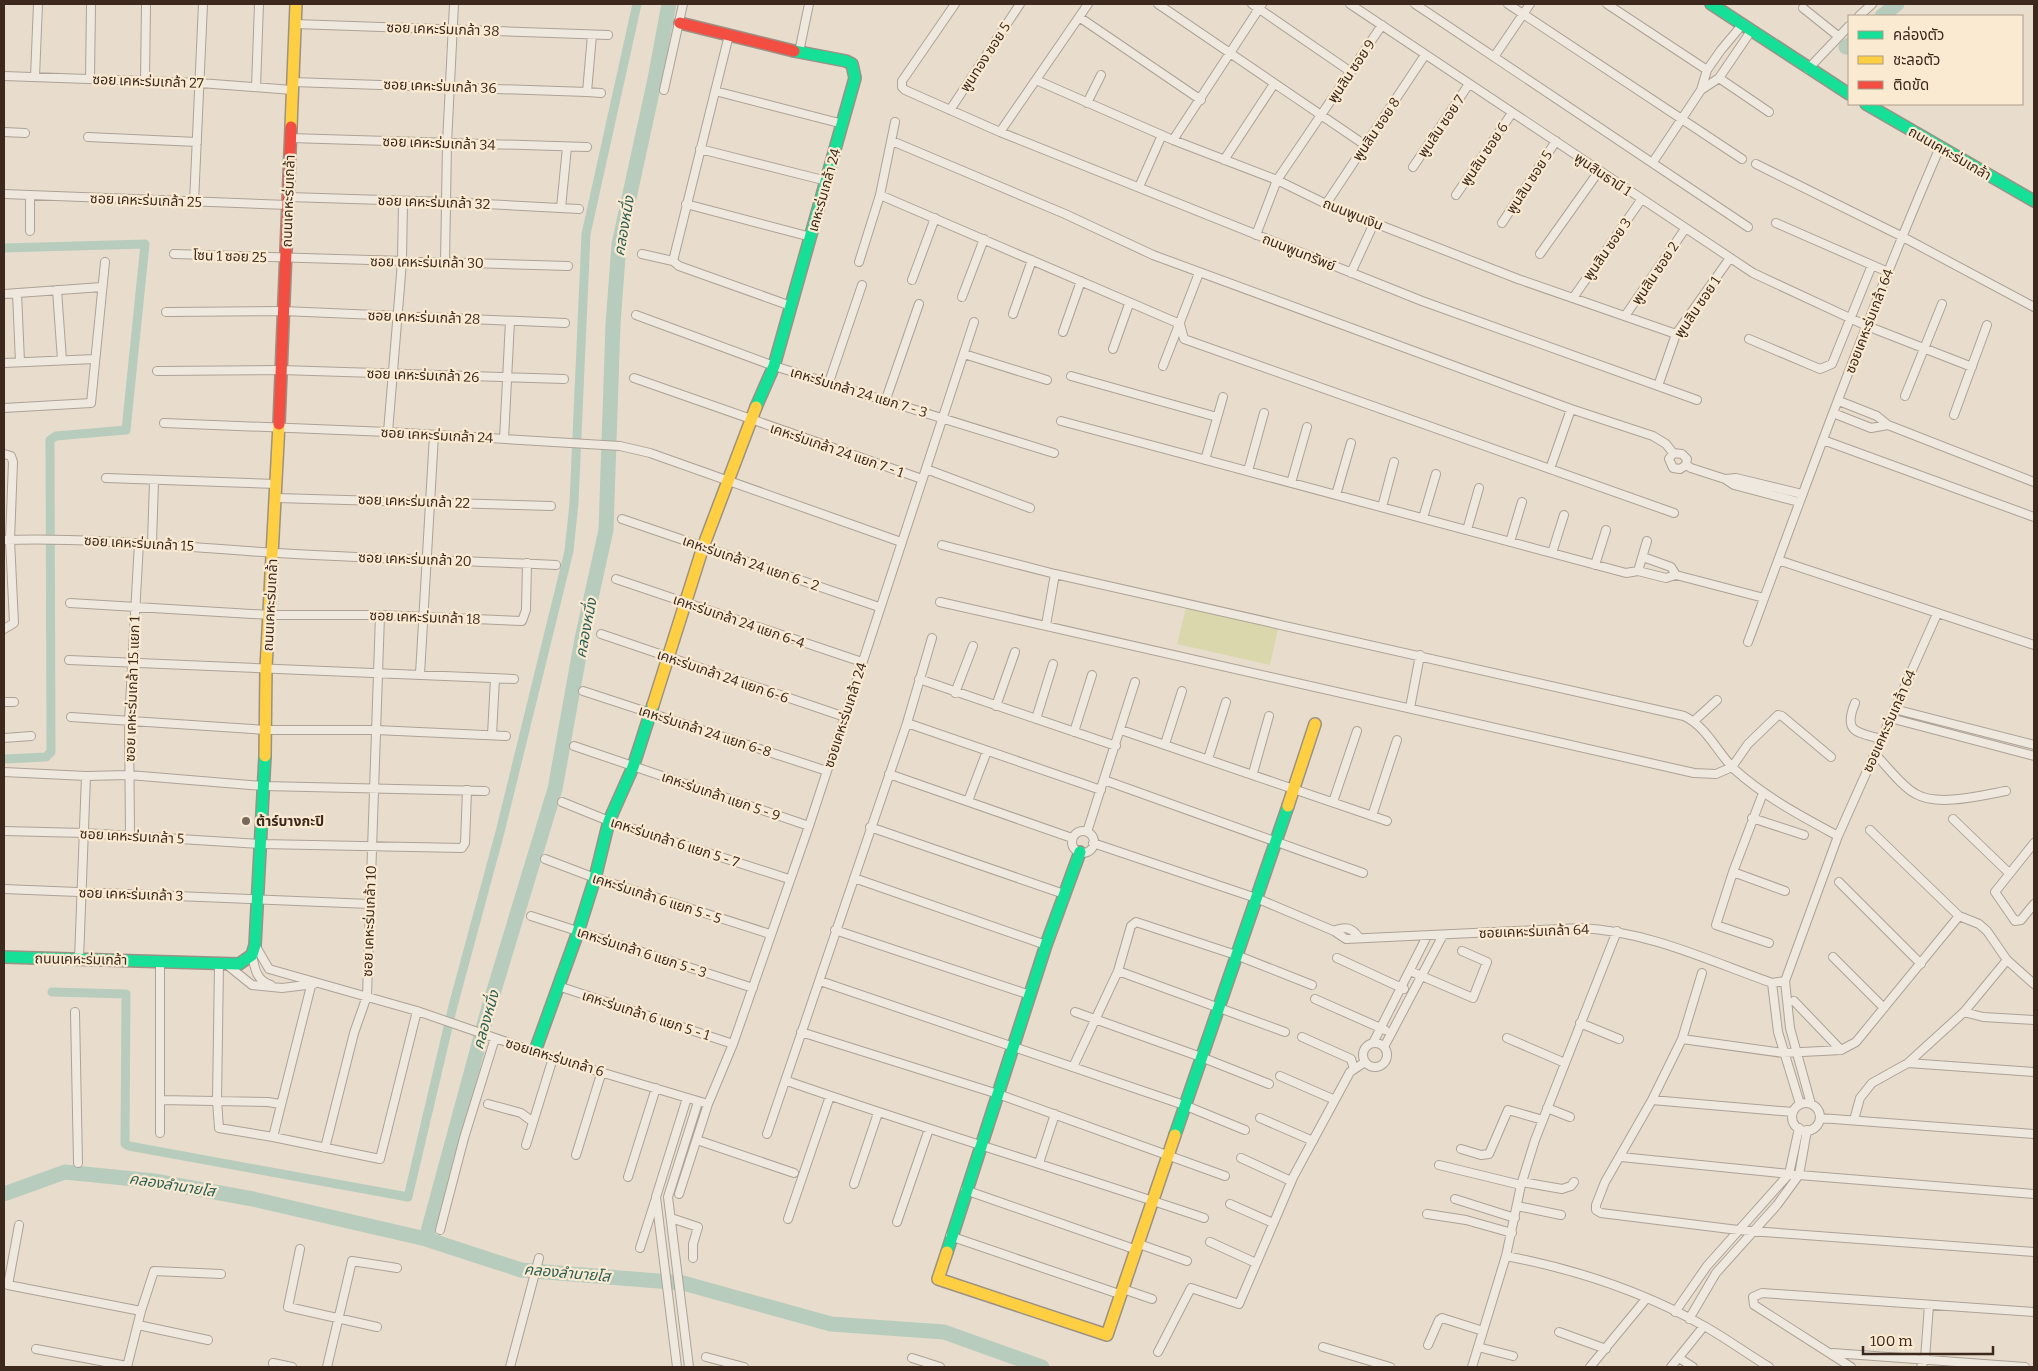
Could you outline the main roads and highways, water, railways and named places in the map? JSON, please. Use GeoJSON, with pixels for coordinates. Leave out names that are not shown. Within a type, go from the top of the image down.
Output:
{"type":"FeatureCollection","features":[{"type":"Feature","properties":{"kind":"waterway"},"geometry":{"type":"LineString","coordinates":[[52,992],[126,994],[125,1144],[408,1197],[453,1006],[500,832],[569,551],[574,503],[586,234],[637,4]]}},
{"type":"Feature","properties":{"kind":"waterway","name":"คลองหนึ่ง"},"geometry":{"type":"LineString","coordinates":[[426,1239],[489,1007],[555,789],[582,639],[606,530],[613,324],[619,244],[655,79],[669,4]]}},
{"type":"Feature","properties":{"kind":"waterway"},"geometry":{"type":"LineString","coordinates":[[1883,15],[1897,4]]}},
{"type":"Feature","properties":{"kind":"waterway"},"geometry":{"type":"LineString","coordinates":[[4,248],[145,244],[126,430],[56,436],[50,440],[51,752],[46,757],[4,759]]}},
{"type":"Feature","properties":{"kind":"waterway","name":"คลองลำนายโส"},"geometry":{"type":"LineString","coordinates":[[4,1194],[65,1172],[154,1181],[253,1199],[426,1239],[521,1270],[683,1283],[831,1324],[944,1332],[1042,1367]]}},
{"type":"Feature","properties":{"kind":"place","name":"ต้าร์บางกะปิ"},"geometry":{"type":"Point","coordinates":[246,821]}}]}
